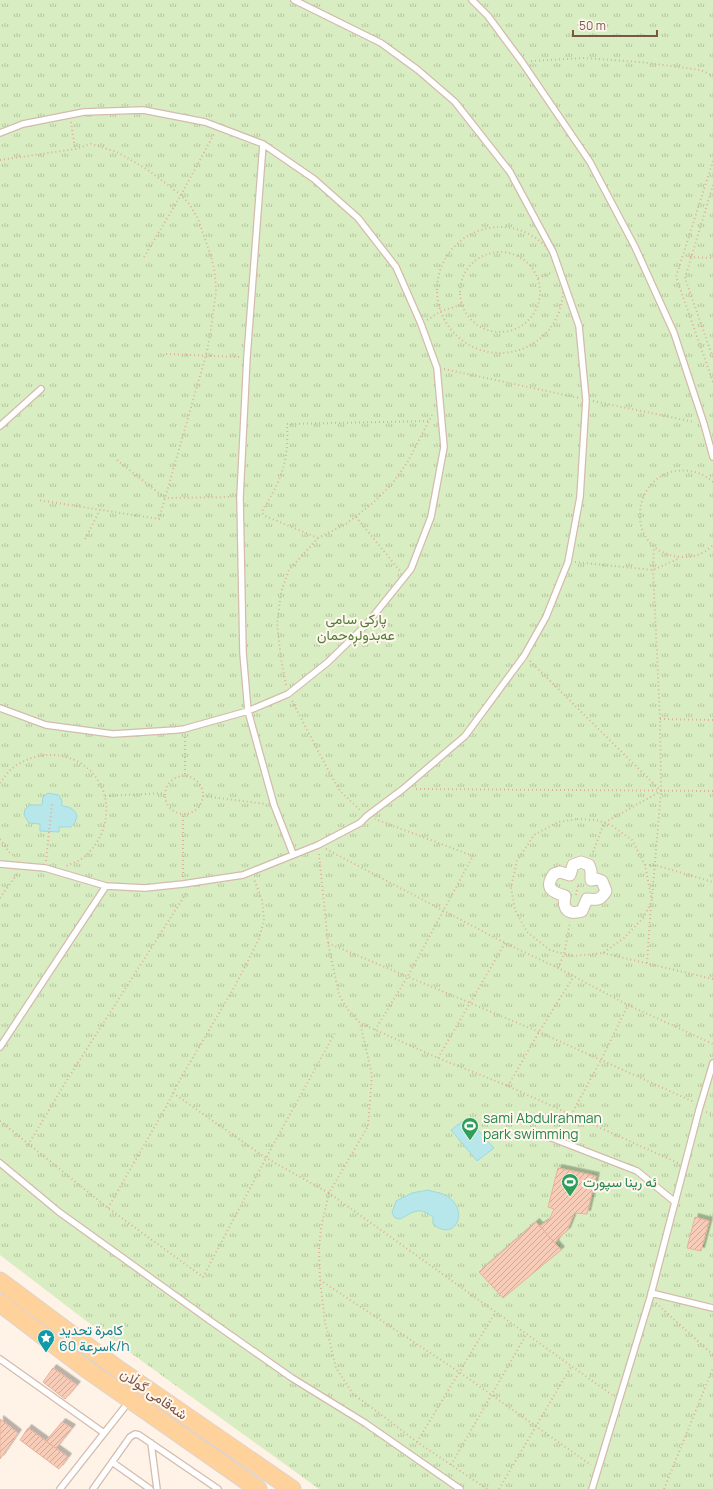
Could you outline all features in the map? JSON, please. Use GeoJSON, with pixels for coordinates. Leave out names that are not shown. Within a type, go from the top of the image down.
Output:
{"type":"FeatureCollection","features":[{"type":"Feature","properties":{"kind":"main road","name":"شەقامی گوڵان"},"geometry":{"type":"LineString","coordinates":[[0,1281],[118,1369],[292,1489]]}},
{"type":"Feature","properties":{"kind":"main road","name":"شەقامی گوڵان"},"geometry":{"type":"LineString","coordinates":[[0,1303],[85,1368],[252,1485]]}},
{"type":"Feature","properties":{"kind":"street"},"geometry":{"type":"LineString","coordinates":[[581,862],[588,865],[592,871],[591,880],[597,879],[602,881],[606,891],[602,897],[596,900],[587,899],[582,911],[574,914],[569,912],[564,903],[565,896],[553,892],[550,888],[550,880],[554,874],[560,872],[570,875],[573,865],[581,862]]}},
{"type":"Feature","properties":{"kind":"lane"},"geometry":{"type":"LineString","coordinates":[[0,864],[45,868],[106,886],[145,888],[183,884],[243,875],[318,845],[360,823],[366,816],[403,789],[465,736],[524,656],[546,617],[568,562],[580,498],[586,400],[579,326],[553,252],[510,172],[455,102],[418,70],[381,43],[294,0]]}},
{"type":"Feature","properties":{"kind":"lane"},"geometry":{"type":"LineString","coordinates":[[472,0],[488,16],[522,62],[590,162],[635,247],[674,333],[704,424],[713,457]]}},
{"type":"Feature","properties":{"kind":"lane"},"geometry":{"type":"LineString","coordinates":[[0,134],[23,124],[84,112],[143,110],[206,122],[217,128],[263,144],[314,179],[358,218],[396,267],[421,324],[437,368],[444,447],[431,517],[411,569],[366,625],[328,662],[288,694],[248,712],[184,729],[113,734],[46,725],[0,708]]}},
{"type":"Feature","properties":{"kind":"lane"},"geometry":{"type":"LineString","coordinates":[[263,144],[247,357],[240,497],[243,653],[248,712],[274,805],[293,854]]}},
{"type":"Feature","properties":{"kind":"lane"},"geometry":{"type":"LineString","coordinates":[[0,426],[41,389]]}},
{"type":"Feature","properties":{"kind":"lane"},"geometry":{"type":"LineString","coordinates":[[0,1047],[106,886]]}},
{"type":"Feature","properties":{"kind":"lane"},"geometry":{"type":"LineString","coordinates":[[592,1489],[651,1296],[684,1166],[713,1063]]}},
{"type":"Feature","properties":{"kind":"lane"},"geometry":{"type":"LineString","coordinates":[[544,1135],[637,1171],[675,1202]]}},
{"type":"Feature","properties":{"kind":"lane"},"geometry":{"type":"LineString","coordinates":[[0,1163],[59,1212],[212,1322],[292,1378],[365,1423],[460,1489]]}},
{"type":"Feature","properties":{"kind":"lane"},"geometry":{"type":"LineString","coordinates":[[651,1296],[713,1308]]}},
{"type":"Feature","properties":{"kind":"lane"},"geometry":{"type":"LineString","coordinates":[[0,1359],[104,1434]]}},
{"type":"Feature","properties":{"kind":"lane"},"geometry":{"type":"LineString","coordinates":[[60,1489],[124,1408]]}},
{"type":"Feature","properties":{"kind":"lane"},"geometry":{"type":"LineString","coordinates":[[93,1489],[130,1437],[135,1434],[139,1435],[218,1489]]}},
{"type":"Feature","properties":{"kind":"lane"},"geometry":{"type":"LineString","coordinates":[[151,1443],[157,1489]]}},
{"type":"Feature","properties":{"kind":"lane"},"geometry":{"type":"LineString","coordinates":[[112,1462],[150,1489]]}},
{"type":"Feature","properties":{"kind":"path"},"geometry":{"type":"LineString","coordinates":[[522,62],[591,58],[640,62],[701,70],[713,76]]}},
{"type":"Feature","properties":{"kind":"path"},"geometry":{"type":"LineString","coordinates":[[69,116],[75,149]]}},
{"type":"Feature","properties":{"kind":"path"},"geometry":{"type":"LineString","coordinates":[[144,257],[181,195],[217,128]]}},
{"type":"Feature","properties":{"kind":"path"},"geometry":{"type":"LineString","coordinates":[[0,160],[75,149],[91,144],[117,152],[148,170],[181,195],[190,205],[198,219],[211,256],[215,273],[216,291],[206,355],[159,519],[38,500]]}},
{"type":"Feature","properties":{"kind":"path"},"geometry":{"type":"LineString","coordinates":[[713,161],[676,277],[713,382]]}},
{"type":"Feature","properties":{"kind":"path"},"geometry":{"type":"LineString","coordinates":[[713,185],[690,257],[685,278],[713,358]]}},
{"type":"Feature","properties":{"kind":"path"},"geometry":{"type":"LineString","coordinates":[[486,229],[512,229],[530,236],[546,247],[554,258],[559,270],[563,294],[561,306],[556,318],[542,337],[532,345],[520,350],[508,353],[496,353],[472,347],[453,332],[441,311],[438,298],[438,285],[440,272],[445,260],[462,240],[486,229]]}},
{"type":"Feature","properties":{"kind":"path"},"geometry":{"type":"LineString","coordinates":[[505,252],[522,257],[534,270],[538,278],[541,294],[537,309],[527,322],[514,330],[498,332],[482,328],[470,319],[462,305],[460,287],[466,270],[472,263],[487,254],[505,252]]}},
{"type":"Feature","properties":{"kind":"path"},"geometry":{"type":"LineString","coordinates":[[690,257],[713,258]]}},
{"type":"Feature","properties":{"kind":"path"},"geometry":{"type":"LineString","coordinates":[[538,278],[559,270]]}},
{"type":"Feature","properties":{"kind":"path"},"geometry":{"type":"LineString","coordinates":[[421,324],[441,311],[462,305]]}},
{"type":"Feature","properties":{"kind":"path"},"geometry":{"type":"LineString","coordinates":[[166,354],[247,357]]}},
{"type":"Feature","properties":{"kind":"path"},"geometry":{"type":"LineString","coordinates":[[437,368],[704,424]]}},
{"type":"Feature","properties":{"kind":"path"},"geometry":{"type":"LineString","coordinates":[[375,1030],[408,976],[473,856],[366,816],[340,791],[288,694],[281,659],[277,624],[281,592],[289,570],[318,538],[336,530],[356,517],[392,484],[407,463],[429,421],[439,397]]}},
{"type":"Feature","properties":{"kind":"path"},"geometry":{"type":"LineString","coordinates":[[318,538],[265,516],[262,513],[278,484],[283,471],[287,453],[287,424],[429,421]]}},
{"type":"Feature","properties":{"kind":"path"},"geometry":{"type":"LineString","coordinates":[[117,460],[165,498],[240,497]]}},
{"type":"Feature","properties":{"kind":"path"},"geometry":{"type":"LineString","coordinates":[[681,558],[666,555],[654,547],[644,535],[640,521],[640,506],[645,492],[654,480],[667,473],[681,470],[696,472],[709,478],[713,482]]}},
{"type":"Feature","properties":{"kind":"path"},"geometry":{"type":"LineString","coordinates":[[85,539],[100,510]]}},
{"type":"Feature","properties":{"kind":"path"},"geometry":{"type":"LineString","coordinates":[[356,517],[404,576]]}},
{"type":"Feature","properties":{"kind":"path"},"geometry":{"type":"LineString","coordinates":[[568,562],[653,570],[681,558],[696,556],[710,549],[713,545]]}},
{"type":"Feature","properties":{"kind":"path"},"geometry":{"type":"LineString","coordinates":[[647,963],[661,790],[660,719],[653,570],[654,547]]}},
{"type":"Feature","properties":{"kind":"path"},"geometry":{"type":"LineString","coordinates":[[524,656],[661,790]]}},
{"type":"Feature","properties":{"kind":"path"},"geometry":{"type":"LineString","coordinates":[[660,719],[713,720]]}},
{"type":"Feature","properties":{"kind":"path"},"geometry":{"type":"LineString","coordinates":[[184,729],[185,776]]}},
{"type":"Feature","properties":{"kind":"path"},"geometry":{"type":"LineString","coordinates":[[0,783],[12,767],[29,758],[48,754],[67,756],[84,765],[97,779],[105,796],[107,815],[103,832],[94,848],[80,860],[63,867],[45,868],[52,804]]}},
{"type":"Feature","properties":{"kind":"path"},"geometry":{"type":"LineString","coordinates":[[179,776],[185,776],[191,777],[200,784],[203,796],[200,807],[189,814],[183,815],[177,813],[167,805],[165,793],[169,782],[179,776]]}},
{"type":"Feature","properties":{"kind":"path"},"geometry":{"type":"LineString","coordinates":[[403,789],[713,790]]}},
{"type":"Feature","properties":{"kind":"path"},"geometry":{"type":"LineString","coordinates":[[588,865],[604,823],[661,790]]}},
{"type":"Feature","properties":{"kind":"path"},"geometry":{"type":"LineString","coordinates":[[105,796],[165,793]]}},
{"type":"Feature","properties":{"kind":"path"},"geometry":{"type":"LineString","coordinates":[[203,796],[274,805]]}},
{"type":"Feature","properties":{"kind":"path"},"geometry":{"type":"LineString","coordinates":[[183,815],[183,884]]}},
{"type":"Feature","properties":{"kind":"path"},"geometry":{"type":"LineString","coordinates":[[603,953],[624,938],[642,918],[652,901],[645,865],[632,840],[611,825],[596,820],[577,819],[558,822],[534,836],[517,861],[511,887],[515,910],[527,932],[550,950],[564,954],[574,956],[603,953],[713,979]]}},
{"type":"Feature","properties":{"kind":"path"},"geometry":{"type":"LineString","coordinates":[[0,839],[10,853],[16,857]]}},
{"type":"Feature","properties":{"kind":"path"},"geometry":{"type":"LineString","coordinates":[[318,845],[505,943],[574,976],[628,1005],[713,1044]]}},
{"type":"Feature","properties":{"kind":"path"},"geometry":{"type":"LineString","coordinates":[[318,845],[328,943],[339,995],[349,1011],[360,1023],[438,1058],[508,1086],[684,1166]]}},
{"type":"Feature","properties":{"kind":"path"},"geometry":{"type":"LineString","coordinates":[[645,865],[655,865],[713,882]]}},
{"type":"Feature","properties":{"kind":"path"},"geometry":{"type":"LineString","coordinates":[[0,898],[22,866]]}},
{"type":"Feature","properties":{"kind":"path"},"geometry":{"type":"LineString","coordinates":[[108,1208],[182,1076],[235,986],[258,940],[264,921],[262,900],[251,871]]}},
{"type":"Feature","properties":{"kind":"path"},"geometry":{"type":"LineString","coordinates":[[28,1144],[192,882]]}},
{"type":"Feature","properties":{"kind":"path"},"geometry":{"type":"LineString","coordinates":[[558,968],[564,954],[572,913]]}},
{"type":"Feature","properties":{"kind":"path"},"geometry":{"type":"LineString","coordinates":[[328,943],[539,1032],[701,1104]]}},
{"type":"Feature","properties":{"kind":"path"},"geometry":{"type":"LineString","coordinates":[[438,1058],[505,943]]}},
{"type":"Feature","properties":{"kind":"path"},"geometry":{"type":"LineString","coordinates":[[508,1086],[539,1032],[574,976]]}},
{"type":"Feature","properties":{"kind":"path"},"geometry":{"type":"LineString","coordinates":[[571,1115],[601,1060],[628,1005]]}},
{"type":"Feature","properties":{"kind":"path"},"geometry":{"type":"LineString","coordinates":[[360,1023],[372,1075],[368,1126],[329,1193],[321,1228],[319,1249],[320,1280],[325,1322],[336,1368],[353,1394],[417,1442],[487,1489]]}},
{"type":"Feature","properties":{"kind":"path"},"geometry":{"type":"LineString","coordinates":[[0,1121],[108,1208],[203,1277],[336,1031]]}},
{"type":"Feature","properties":{"kind":"path"},"geometry":{"type":"LineString","coordinates":[[173,1093],[266,1158],[329,1193],[618,1400]]}},
{"type":"Feature","properties":{"kind":"path"},"geometry":{"type":"LineString","coordinates":[[320,1280],[459,1372],[598,1470]]}},
{"type":"Feature","properties":{"kind":"path"},"geometry":{"type":"LineString","coordinates":[[651,1296],[713,1355]]}},
{"type":"Feature","properties":{"kind":"path"},"geometry":{"type":"LineString","coordinates":[[417,1442],[495,1313]]}},
{"type":"Feature","properties":{"kind":"path"},"geometry":{"type":"LineString","coordinates":[[450,1465],[526,1335]]}},
{"type":"Feature","properties":{"kind":"path"},"geometry":{"type":"LineString","coordinates":[[500,1489],[571,1367]]}},
{"type":"Feature","properties":{"kind":"path"},"geometry":{"type":"LineString","coordinates":[[664,1489],[713,1368]]}},
{"type":"Feature","properties":{"kind":"green space","name":"پارکی سامی عەبدولڕەحمان"},"geometry":{"type":"Polygon","coordinates":[[[0,0],[713,0],[713,1489],[319,1489],[85,1320],[0,1255],[0,0]]]}},
{"type":"Feature","properties":{"kind":"water"},"geometry":{"type":"Polygon","coordinates":[[[48,793],[59,795],[62,801],[62,806],[69,807],[75,811],[77,816],[75,823],[71,827],[59,827],[59,832],[40,831],[40,824],[29,823],[24,815],[25,809],[30,805],[42,805],[43,797],[48,793]]]}},
{"type":"Feature","properties":{"kind":"water"},"geometry":{"type":"Polygon","coordinates":[[[467,1118],[494,1148],[477,1161],[451,1130],[467,1118]]]}},
{"type":"Feature","properties":{"kind":"water"},"geometry":{"type":"Polygon","coordinates":[[[428,1190],[443,1194],[452,1200],[457,1207],[459,1214],[458,1221],[454,1227],[448,1230],[441,1229],[433,1224],[433,1217],[420,1211],[413,1212],[400,1219],[395,1218],[392,1213],[396,1201],[412,1193],[428,1190]]]}},
{"type":"Feature","properties":{"kind":"building"},"geometry":{"type":"Polygon","coordinates":[[[558,1168],[596,1176],[587,1214],[574,1213],[567,1231],[559,1237],[555,1243],[540,1226],[549,1220],[554,1209],[548,1207],[558,1168]]]}},
{"type":"Feature","properties":{"kind":"building"},"geometry":{"type":"Polygon","coordinates":[[[695,1217],[709,1221],[701,1251],[687,1248],[695,1217]]]}},
{"type":"Feature","properties":{"kind":"building"},"geometry":{"type":"Polygon","coordinates":[[[536,1222],[561,1250],[503,1298],[479,1272],[536,1222]]]}},
{"type":"Feature","properties":{"kind":"building"},"geometry":{"type":"Polygon","coordinates":[[[53,1368],[77,1385],[65,1399],[43,1382],[53,1368]]]}},
{"type":"Feature","properties":{"kind":"building"},"geometry":{"type":"Polygon","coordinates":[[[0,1419],[18,1433],[0,1459],[0,1419]]]}},
{"type":"Feature","properties":{"kind":"building"},"geometry":{"type":"Polygon","coordinates":[[[62,1422],[72,1428],[56,1448],[46,1441],[62,1422]]]}},
{"type":"Feature","properties":{"kind":"building"},"geometry":{"type":"Polygon","coordinates":[[[28,1428],[68,1457],[59,1469],[20,1440],[28,1428]]]}},
{"type":"Feature","properties":{"kind":"place","name":"sami Abdulrahman park swimming"},"geometry":{"type":"Point","coordinates":[470,1141]}},
{"type":"Feature","properties":{"kind":"place","name":"ئه رينا سپورت"},"geometry":{"type":"Point","coordinates":[570,1197]}},
{"type":"Feature","properties":{"kind":"place","name":"كامرة تحديد سرعة 60k/h"},"geometry":{"type":"Point","coordinates":[46,1353]}}]}
